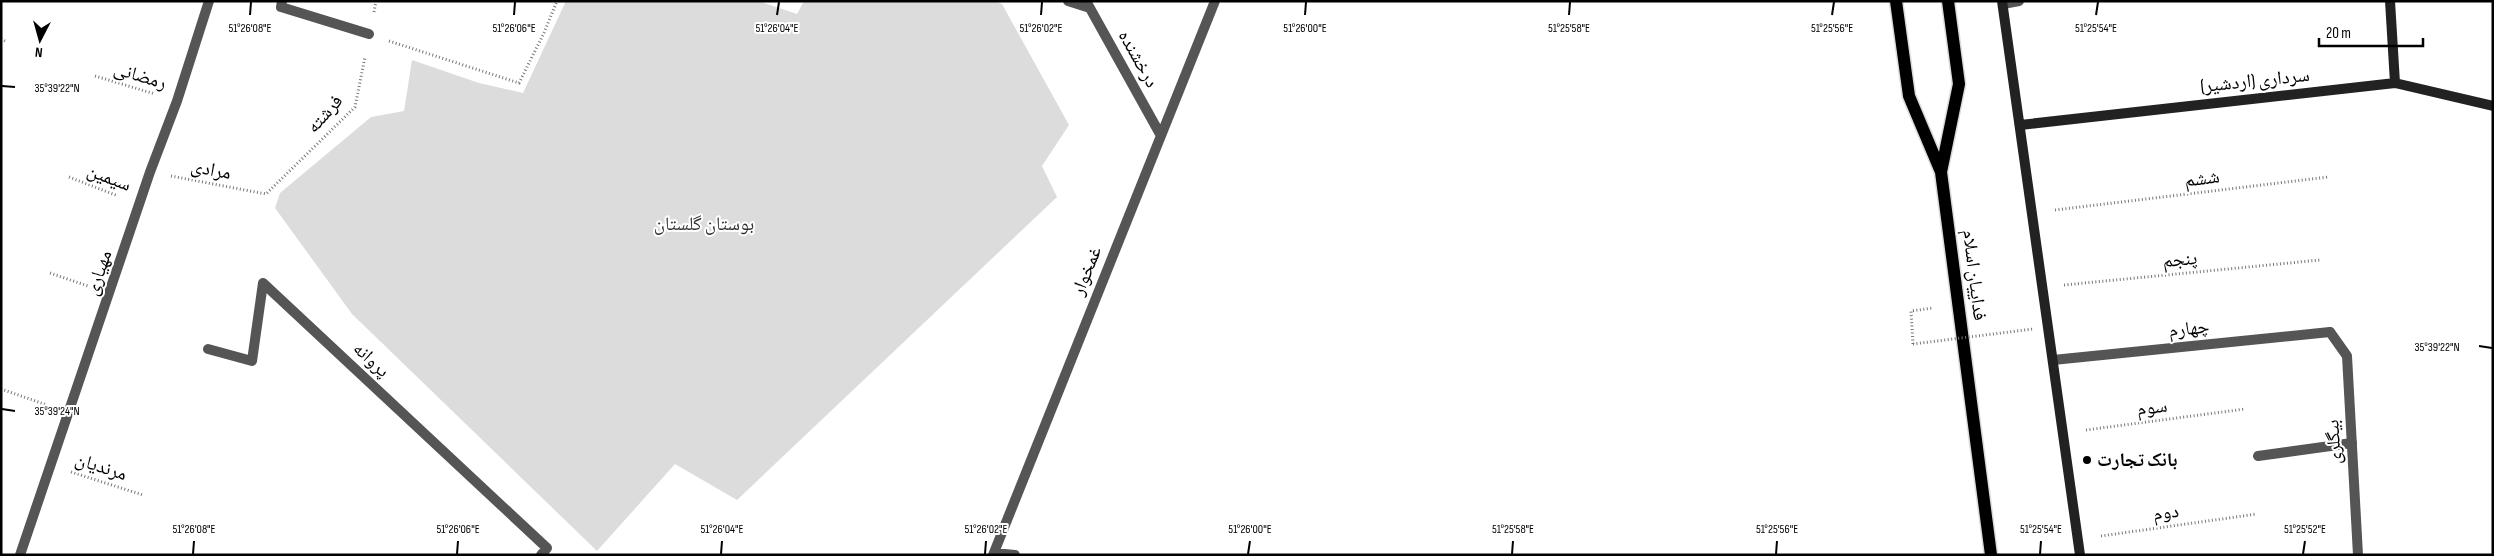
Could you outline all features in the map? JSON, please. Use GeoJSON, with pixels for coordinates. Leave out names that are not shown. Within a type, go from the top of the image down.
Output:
{"type":"FeatureCollection","features":[{"type":"Feature","properties":{"kind":"main road"},"geometry":{"type":"LineString","coordinates":[[1896,1],[1909,96],[1941,172]]}},
{"type":"Feature","properties":{"kind":"main road","name":"فداییان اسلام"},"geometry":{"type":"LineString","coordinates":[[1948,1],[1959,84],[1941,172],[1991,555]]}},
{"type":"Feature","properties":{"kind":"street","name":"مهیاری"},"geometry":{"type":"LineString","coordinates":[[20,555],[52,466],[150,172],[177,101],[209,1]]}},
{"type":"Feature","properties":{"kind":"street"},"geometry":{"type":"LineString","coordinates":[[282,1],[281,7],[369,34]]}},
{"type":"Feature","properties":{"kind":"street"},"geometry":{"type":"LineString","coordinates":[[1068,1],[1088,5]]}},
{"type":"Feature","properties":{"kind":"street","name":"غمخوار"},"geometry":{"type":"LineString","coordinates":[[993,554],[1215,1]]}},
{"type":"Feature","properties":{"kind":"street"},"geometry":{"type":"LineString","coordinates":[[2019,1],[2003,2],[2080,555]]}},
{"type":"Feature","properties":{"kind":"street"},"geometry":{"type":"LineString","coordinates":[[2390,1],[2395,83]]}},
{"type":"Feature","properties":{"kind":"street","name":"درخشنده"},"geometry":{"type":"LineString","coordinates":[[1088,5],[1160,134]]}},
{"type":"Feature","properties":{"kind":"street","name":"سرداری (اردشیر)"},"geometry":{"type":"LineString","coordinates":[[2020,125],[2395,83],[2493,106]]}},
{"type":"Feature","properties":{"kind":"street","name":"پروانه"},"geometry":{"type":"LineString","coordinates":[[208,349],[252,361],[263,283],[544,551]]}},
{"type":"Feature","properties":{"kind":"street","name":"چهارم"},"geometry":{"type":"LineString","coordinates":[[2053,360],[2330,332]]}},
{"type":"Feature","properties":{"kind":"street","name":"بیگلری"},"geometry":{"type":"LineString","coordinates":[[2330,332],[2347,356],[2358,555]]}},
{"type":"Feature","properties":{"kind":"street"},"geometry":{"type":"LineString","coordinates":[[2258,456],[2352,443]]}},
{"type":"Feature","properties":{"kind":"street"},"geometry":{"type":"LineString","coordinates":[[993,554],[1015,555]]}},
{"type":"Feature","properties":{"kind":"path"},"geometry":{"type":"LineString","coordinates":[[399,44],[519,83],[544,33],[557,1]]}},
{"type":"Feature","properties":{"kind":"path","name":"فرشته"},"geometry":{"type":"LineString","coordinates":[[266,194],[355,107],[369,34]]}},
{"type":"Feature","properties":{"kind":"path","name":"رمضانی"},"geometry":{"type":"LineString","coordinates":[[96,76],[177,101]]}},
{"type":"Feature","properties":{"kind":"path","name":"مرادی"},"geometry":{"type":"LineString","coordinates":[[150,172],[266,194]]}},
{"type":"Feature","properties":{"kind":"path","name":"سیمین"},"geometry":{"type":"LineString","coordinates":[[69,177],[140,204]]}},
{"type":"Feature","properties":{"kind":"path","name":"ششم"},"geometry":{"type":"LineString","coordinates":[[2079,207],[2328,177]]}},
{"type":"Feature","properties":{"kind":"path","name":"پنجم"},"geometry":{"type":"LineString","coordinates":[[2043,288],[2320,260]]}},
{"type":"Feature","properties":{"kind":"path"},"geometry":{"type":"LineString","coordinates":[[50,273],[110,294]]}},
{"type":"Feature","properties":{"kind":"path"},"geometry":{"type":"LineString","coordinates":[[1911,312],[1913,344],[2033,329]]}},
{"type":"Feature","properties":{"kind":"path"},"geometry":{"type":"LineString","coordinates":[[1,389],[69,412]]}},
{"type":"Feature","properties":{"kind":"path","name":"سوم"},"geometry":{"type":"LineString","coordinates":[[2063,433],[2245,410]]}},
{"type":"Feature","properties":{"kind":"path","name":"مرندیان"},"geometry":{"type":"LineString","coordinates":[[52,466],[143,494]]}},
{"type":"Feature","properties":{"kind":"path","name":"دوم"},"geometry":{"type":"LineString","coordinates":[[2078,540],[2257,514]]}},
{"type":"Feature","properties":{"kind":"green space","name":"بوستان گلستان"},"geometry":{"type":"Polygon","coordinates":[[[566,1],[758,1],[797,14],[804,1],[995,1],[1002,4],[1069,125],[1042,166],[1057,197],[737,500],[675,464],[597,551],[352,314],[275,208],[280,193],[371,117],[404,111],[412,60],[479,83],[523,93],[566,1]]]}},
{"type":"Feature","properties":{"kind":"place","name":"بانک تجارت"},"geometry":{"type":"Point","coordinates":[2087,460]}}]}
